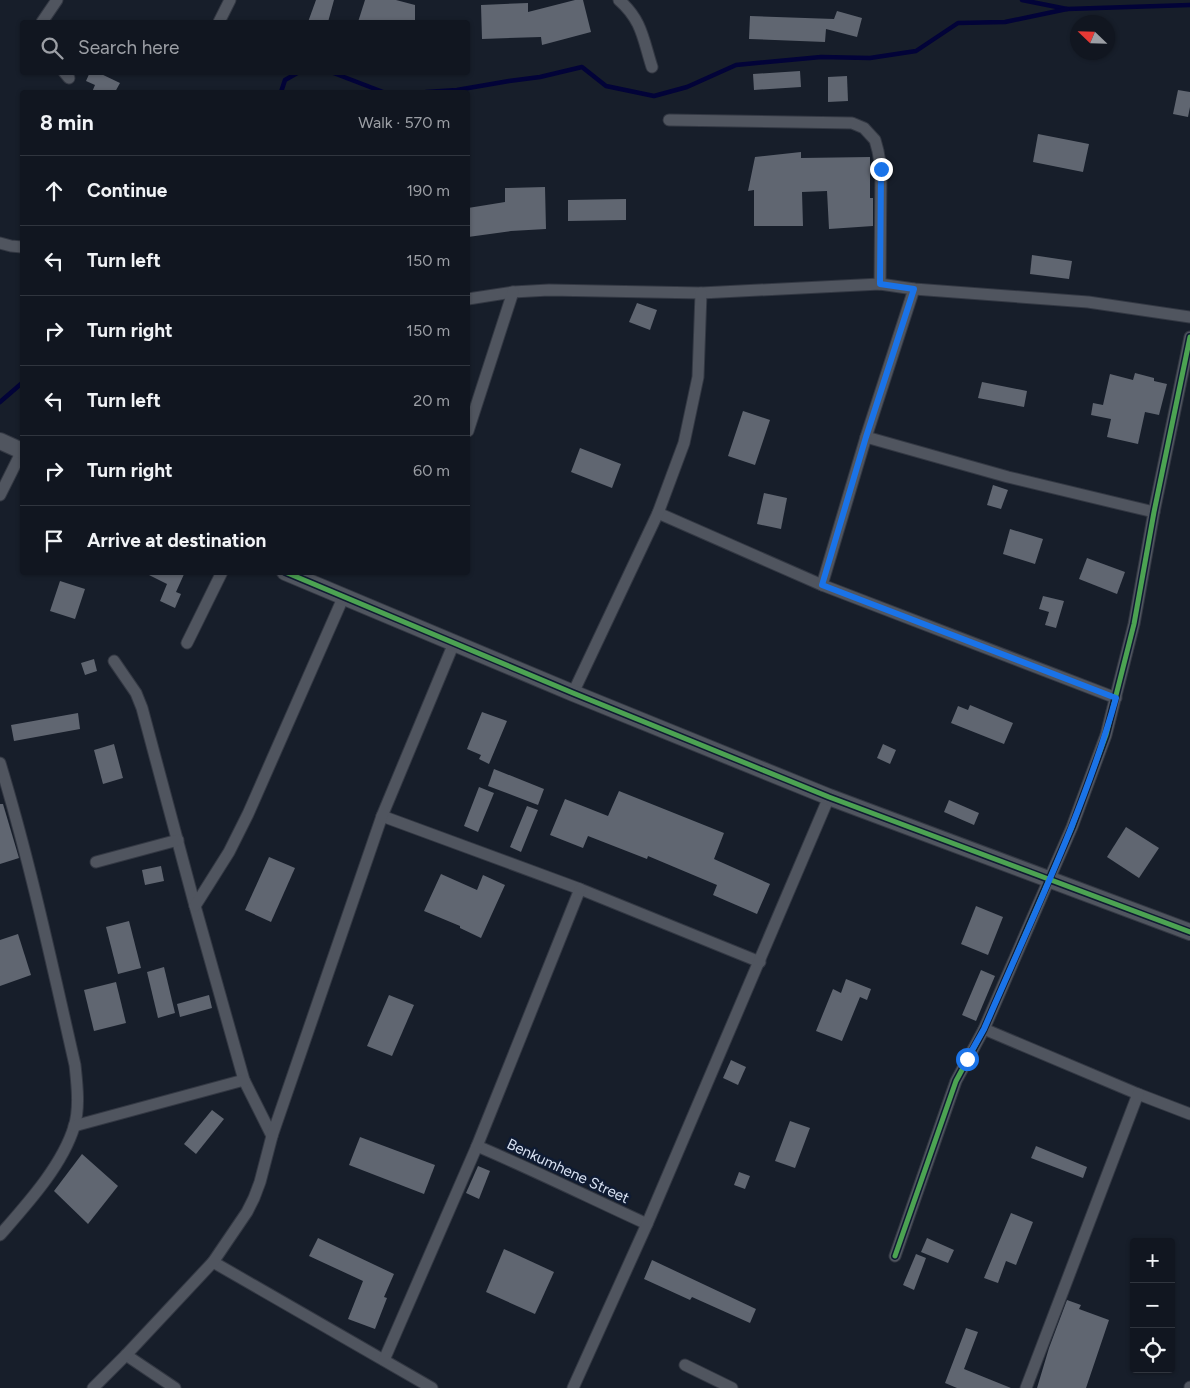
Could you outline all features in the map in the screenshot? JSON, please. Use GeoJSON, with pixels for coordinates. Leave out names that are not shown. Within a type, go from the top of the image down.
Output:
{"type":"FeatureCollection","features":[{"type":"Feature","properties":{"kind":"street"},"geometry":{"type":"LineString","coordinates":[[43,20],[57,0]]}},
{"type":"Feature","properties":{"kind":"street"},"geometry":{"type":"LineString","coordinates":[[220,20],[230,0]]}},
{"type":"Feature","properties":{"kind":"street"},"geometry":{"type":"LineString","coordinates":[[619,0],[637,20],[652,67]]}},
{"type":"Feature","properties":{"kind":"street"},"geometry":{"type":"LineString","coordinates":[[669,120],[852,123],[864,128],[875,140],[881,169],[880,284]]}},
{"type":"Feature","properties":{"kind":"street"},"geometry":{"type":"LineString","coordinates":[[0,243],[20,247]]}},
{"type":"Feature","properties":{"kind":"street"},"geometry":{"type":"LineString","coordinates":[[470,299],[513,292],[549,290],[701,293],[880,284],[914,289],[1088,302],[1190,317]]}},
{"type":"Feature","properties":{"kind":"street"},"geometry":{"type":"LineString","coordinates":[[822,585],[866,437],[914,289]]}},
{"type":"Feature","properties":{"kind":"street"},"geometry":{"type":"LineString","coordinates":[[470,425],[513,292]]}},
{"type":"Feature","properties":{"kind":"street"},"geometry":{"type":"LineString","coordinates":[[573,693],[658,513],[684,443],[698,377],[701,293]]}},
{"type":"Feature","properties":{"kind":"street"},"geometry":{"type":"LineString","coordinates":[[895,1256],[956,1082],[984,1029],[1072,827],[1092,773],[1116,698],[1134,624],[1154,512],[1190,337]]}},
{"type":"Feature","properties":{"kind":"street"},"geometry":{"type":"LineString","coordinates":[[866,437],[1008,477],[1154,512]]}},
{"type":"Feature","properties":{"kind":"street"},"geometry":{"type":"LineString","coordinates":[[0,441],[20,450]]}},
{"type":"Feature","properties":{"kind":"street"},"geometry":{"type":"LineString","coordinates":[[0,495],[20,455]]}},
{"type":"Feature","properties":{"kind":"street"},"geometry":{"type":"LineString","coordinates":[[658,513],[822,585],[1116,698]]}},
{"type":"Feature","properties":{"kind":"street"},"geometry":{"type":"LineString","coordinates":[[187,643],[221,575]]}},
{"type":"Feature","properties":{"kind":"street"},"geometry":{"type":"LineString","coordinates":[[292,575],[343,598],[829,797],[1190,932]]}},
{"type":"Feature","properties":{"kind":"street"},"geometry":{"type":"LineString","coordinates":[[195,906],[229,852],[248,814],[343,598]]}},
{"type":"Feature","properties":{"kind":"street"},"geometry":{"type":"LineString","coordinates":[[93,1388],[213,1262],[250,1205],[260,1182],[272,1136],[382,816],[454,643]]}},
{"type":"Feature","properties":{"kind":"street"},"geometry":{"type":"LineString","coordinates":[[114,661],[136,692],[142,708],[244,1080],[272,1136]]}},
{"type":"Feature","properties":{"kind":"street"},"geometry":{"type":"LineString","coordinates":[[0,763],[15,811],[36,894],[75,1065],[78,1088],[74,1126],[63,1151],[45,1180],[0,1235]]}},
{"type":"Feature","properties":{"kind":"street"},"geometry":{"type":"LineString","coordinates":[[573,1388],[647,1224],[829,797]]}},
{"type":"Feature","properties":{"kind":"street"},"geometry":{"type":"LineString","coordinates":[[382,816],[580,889],[760,962]]}},
{"type":"Feature","properties":{"kind":"street"},"geometry":{"type":"LineString","coordinates":[[96,862],[178,840]]}},
{"type":"Feature","properties":{"kind":"street"},"geometry":{"type":"LineString","coordinates":[[384,1360],[477,1146],[580,889]]}},
{"type":"Feature","properties":{"kind":"street"},"geometry":{"type":"LineString","coordinates":[[984,1029],[1190,1114]]}},
{"type":"Feature","properties":{"kind":"street"},"geometry":{"type":"LineString","coordinates":[[74,1126],[244,1080]]}},
{"type":"Feature","properties":{"kind":"street"},"geometry":{"type":"LineString","coordinates":[[1026,1388],[1138,1094]]}},
{"type":"Feature","properties":{"kind":"street","name":"Benkumhene Street"},"geometry":{"type":"LineString","coordinates":[[477,1146],[524,1165],[588,1198],[647,1224]]}},
{"type":"Feature","properties":{"kind":"street"},"geometry":{"type":"LineString","coordinates":[[213,1262],[432,1388]]}},
{"type":"Feature","properties":{"kind":"street"},"geometry":{"type":"LineString","coordinates":[[126,1355],[175,1388]]}},
{"type":"Feature","properties":{"kind":"street"},"geometry":{"type":"LineString","coordinates":[[685,1365],[732,1388]]}},
{"type":"Feature","properties":{"kind":"building"},"geometry":{"type":"Polygon","coordinates":[[[316,0],[334,0],[329,20],[309,20],[316,0]]]}},
{"type":"Feature","properties":{"kind":"building"},"geometry":{"type":"Polygon","coordinates":[[[365,0],[396,0],[415,5],[415,20],[359,20],[365,0]]]}},
{"type":"Feature","properties":{"kind":"building"},"geometry":{"type":"Polygon","coordinates":[[[575,0],[583,0],[591,32],[542,45],[541,37],[482,39],[481,5],[528,3],[528,12],[575,0]]]}},
{"type":"Feature","properties":{"kind":"building"},"geometry":{"type":"Polygon","coordinates":[[[837,11],[862,18],[857,37],[826,29],[825,42],[749,39],[750,16],[834,19],[837,11]]]}},
{"type":"Feature","properties":{"kind":"building"},"geometry":{"type":"Polygon","coordinates":[[[800,71],[801,87],[754,90],[753,74],[800,71]]]}},
{"type":"Feature","properties":{"kind":"building"},"geometry":{"type":"Polygon","coordinates":[[[89,75],[103,75],[120,83],[116,90],[93,90],[95,85],[86,81],[89,75]]]}},
{"type":"Feature","properties":{"kind":"building"},"geometry":{"type":"Polygon","coordinates":[[[847,76],[848,101],[828,102],[828,77],[847,76]]]}},
{"type":"Feature","properties":{"kind":"building"},"geometry":{"type":"Polygon","coordinates":[[[1178,90],[1190,92],[1188,117],[1173,114],[1178,90]]]}},
{"type":"Feature","properties":{"kind":"building"},"geometry":{"type":"Polygon","coordinates":[[[1038,134],[1089,144],[1083,172],[1033,162],[1038,134]]]}},
{"type":"Feature","properties":{"kind":"building"},"geometry":{"type":"Polygon","coordinates":[[[801,152],[801,158],[870,157],[870,198],[873,198],[873,226],[829,229],[827,191],[802,192],[803,226],[754,226],[754,190],[748,191],[755,157],[801,152]]]}},
{"type":"Feature","properties":{"kind":"building"},"geometry":{"type":"Polygon","coordinates":[[[545,187],[546,229],[511,231],[470,237],[470,208],[505,202],[505,188],[545,187]]]}},
{"type":"Feature","properties":{"kind":"building"},"geometry":{"type":"Polygon","coordinates":[[[626,199],[626,220],[568,221],[568,200],[626,199]]]}},
{"type":"Feature","properties":{"kind":"building"},"geometry":{"type":"Polygon","coordinates":[[[1032,255],[1072,261],[1069,279],[1030,274],[1032,255]]]}},
{"type":"Feature","properties":{"kind":"building"},"geometry":{"type":"Polygon","coordinates":[[[637,303],[657,310],[650,330],[629,322],[637,303]]]}},
{"type":"Feature","properties":{"kind":"building"},"geometry":{"type":"Polygon","coordinates":[[[1135,373],[1167,384],[1159,415],[1145,412],[1138,444],[1107,437],[1111,419],[1091,415],[1093,403],[1103,405],[1110,374],[1133,380],[1135,373]]]}},
{"type":"Feature","properties":{"kind":"building"},"geometry":{"type":"Polygon","coordinates":[[[982,382],[1027,391],[1024,407],[978,398],[982,382]]]}},
{"type":"Feature","properties":{"kind":"building"},"geometry":{"type":"Polygon","coordinates":[[[743,411],[770,420],[755,465],[728,456],[743,411]]]}},
{"type":"Feature","properties":{"kind":"building"},"geometry":{"type":"Polygon","coordinates":[[[580,448],[621,464],[612,488],[571,472],[580,448]]]}},
{"type":"Feature","properties":{"kind":"building"},"geometry":{"type":"Polygon","coordinates":[[[993,485],[1008,490],[1001,509],[987,505],[993,485]]]}},
{"type":"Feature","properties":{"kind":"building"},"geometry":{"type":"Polygon","coordinates":[[[764,493],[787,498],[781,529],[757,524],[764,493]]]}},
{"type":"Feature","properties":{"kind":"building"},"geometry":{"type":"Polygon","coordinates":[[[1010,529],[1043,539],[1035,564],[1003,554],[1010,529]]]}},
{"type":"Feature","properties":{"kind":"building"},"geometry":{"type":"Polygon","coordinates":[[[1087,558],[1125,572],[1117,594],[1079,579],[1087,558]]]}},
{"type":"Feature","properties":{"kind":"building"},"geometry":{"type":"Polygon","coordinates":[[[149,575],[184,575],[176,592],[181,594],[175,608],[160,601],[167,584],[149,575]]]}},
{"type":"Feature","properties":{"kind":"building"},"geometry":{"type":"Polygon","coordinates":[[[60,581],[85,589],[75,619],[50,611],[60,581]]]}},
{"type":"Feature","properties":{"kind":"building"},"geometry":{"type":"Polygon","coordinates":[[[1043,596],[1064,601],[1056,628],[1045,625],[1049,612],[1039,609],[1043,596]]]}},
{"type":"Feature","properties":{"kind":"building"},"geometry":{"type":"Polygon","coordinates":[[[94,659],[97,671],[85,675],[81,663],[94,659]]]}},
{"type":"Feature","properties":{"kind":"building"},"geometry":{"type":"Polygon","coordinates":[[[970,705],[1013,723],[1004,744],[951,723],[958,706],[968,710],[970,705]]]}},
{"type":"Feature","properties":{"kind":"building"},"geometry":{"type":"Polygon","coordinates":[[[482,712],[507,721],[489,764],[479,759],[481,755],[467,749],[482,712]]]}},
{"type":"Feature","properties":{"kind":"building"},"geometry":{"type":"Polygon","coordinates":[[[78,713],[80,729],[14,741],[11,725],[78,713]]]}},
{"type":"Feature","properties":{"kind":"building"},"geometry":{"type":"Polygon","coordinates":[[[114,744],[123,778],[103,784],[94,750],[114,744]]]}},
{"type":"Feature","properties":{"kind":"building"},"geometry":{"type":"Polygon","coordinates":[[[883,744],[896,750],[890,764],[877,758],[883,744]]]}},
{"type":"Feature","properties":{"kind":"building"},"geometry":{"type":"Polygon","coordinates":[[[494,769],[544,789],[538,805],[488,786],[494,769]]]}},
{"type":"Feature","properties":{"kind":"building"},"geometry":{"type":"Polygon","coordinates":[[[479,787],[494,793],[478,832],[464,826],[479,787]]]}},
{"type":"Feature","properties":{"kind":"building"},"geometry":{"type":"Polygon","coordinates":[[[619,791],[724,833],[714,859],[770,884],[757,914],[713,895],[717,885],[648,856],[647,859],[588,836],[583,848],[550,835],[565,799],[608,816],[619,791]]]}},
{"type":"Feature","properties":{"kind":"building"},"geometry":{"type":"Polygon","coordinates":[[[949,800],[979,813],[974,825],[944,812],[949,800]]]}},
{"type":"Feature","properties":{"kind":"building"},"geometry":{"type":"Polygon","coordinates":[[[0,804],[3,804],[19,858],[0,864],[0,804]]]}},
{"type":"Feature","properties":{"kind":"building"},"geometry":{"type":"Polygon","coordinates":[[[527,806],[538,810],[521,852],[510,847],[527,806]]]}},
{"type":"Feature","properties":{"kind":"building"},"geometry":{"type":"Polygon","coordinates":[[[1126,827],[1159,848],[1139,878],[1107,857],[1126,827]]]}},
{"type":"Feature","properties":{"kind":"building"},"geometry":{"type":"Polygon","coordinates":[[[269,857],[295,868],[271,922],[245,910],[269,857]]]}},
{"type":"Feature","properties":{"kind":"building"},"geometry":{"type":"Polygon","coordinates":[[[161,866],[164,881],[145,885],[142,870],[161,866]]]}},
{"type":"Feature","properties":{"kind":"building"},"geometry":{"type":"Polygon","coordinates":[[[441,874],[477,890],[483,875],[505,885],[481,938],[460,928],[460,926],[424,911],[441,874]]]}},
{"type":"Feature","properties":{"kind":"building"},"geometry":{"type":"Polygon","coordinates":[[[976,906],[1003,917],[988,955],[961,944],[976,906]]]}},
{"type":"Feature","properties":{"kind":"building"},"geometry":{"type":"Polygon","coordinates":[[[129,921],[141,968],[118,974],[106,927],[129,921]]]}},
{"type":"Feature","properties":{"kind":"building"},"geometry":{"type":"Polygon","coordinates":[[[18,934],[31,975],[0,986],[0,940],[18,934]]]}},
{"type":"Feature","properties":{"kind":"building"},"geometry":{"type":"Polygon","coordinates":[[[164,967],[175,1013],[158,1018],[147,972],[164,967]]]}},
{"type":"Feature","properties":{"kind":"building"},"geometry":{"type":"Polygon","coordinates":[[[981,970],[995,976],[976,1021],[962,1015],[981,970]]]}},
{"type":"Feature","properties":{"kind":"building"},"geometry":{"type":"Polygon","coordinates":[[[846,979],[871,989],[867,1000],[860,997],[842,1041],[816,1031],[833,989],[841,993],[846,979]]]}},
{"type":"Feature","properties":{"kind":"building"},"geometry":{"type":"Polygon","coordinates":[[[116,982],[126,1023],[94,1031],[84,990],[116,982]]]}},
{"type":"Feature","properties":{"kind":"building"},"geometry":{"type":"Polygon","coordinates":[[[209,995],[212,1008],[180,1017],[177,1004],[209,995]]]}},
{"type":"Feature","properties":{"kind":"building"},"geometry":{"type":"Polygon","coordinates":[[[389,995],[414,1005],[392,1056],[367,1046],[389,995]]]}},
{"type":"Feature","properties":{"kind":"building"},"geometry":{"type":"Polygon","coordinates":[[[731,1060],[746,1067],[738,1085],[723,1078],[731,1060]]]}},
{"type":"Feature","properties":{"kind":"building"},"geometry":{"type":"Polygon","coordinates":[[[212,1110],[224,1119],[196,1154],[184,1144],[212,1110]]]}},
{"type":"Feature","properties":{"kind":"building"},"geometry":{"type":"Polygon","coordinates":[[[790,1121],[810,1128],[795,1168],[775,1161],[790,1121]]]}},
{"type":"Feature","properties":{"kind":"building"},"geometry":{"type":"Polygon","coordinates":[[[360,1137],[435,1165],[424,1194],[349,1165],[360,1137]]]}},
{"type":"Feature","properties":{"kind":"building"},"geometry":{"type":"Polygon","coordinates":[[[1036,1146],[1087,1167],[1083,1178],[1031,1158],[1036,1146]]]}},
{"type":"Feature","properties":{"kind":"building"},"geometry":{"type":"Polygon","coordinates":[[[82,1154],[118,1186],[88,1224],[54,1191],[82,1154]]]}},
{"type":"Feature","properties":{"kind":"building"},"geometry":{"type":"Polygon","coordinates":[[[478,1166],[490,1171],[479,1199],[466,1193],[478,1166]]]}},
{"type":"Feature","properties":{"kind":"building"},"geometry":{"type":"Polygon","coordinates":[[[739,1172],[750,1176],[745,1189],[734,1185],[739,1172]]]}},
{"type":"Feature","properties":{"kind":"building"},"geometry":{"type":"Polygon","coordinates":[[[1011,1213],[1033,1222],[1016,1265],[1006,1261],[998,1283],[984,1278],[1011,1213]]]}},
{"type":"Feature","properties":{"kind":"building"},"geometry":{"type":"Polygon","coordinates":[[[318,1238],[394,1274],[384,1297],[387,1298],[375,1329],[348,1319],[363,1281],[309,1256],[318,1238]]]}},
{"type":"Feature","properties":{"kind":"building"},"geometry":{"type":"Polygon","coordinates":[[[927,1238],[954,1250],[948,1263],[921,1252],[927,1238]]]}},
{"type":"Feature","properties":{"kind":"building"},"geometry":{"type":"Polygon","coordinates":[[[504,1249],[554,1272],[535,1314],[486,1292],[504,1249]]]}},
{"type":"Feature","properties":{"kind":"building"},"geometry":{"type":"Polygon","coordinates":[[[916,1254],[926,1258],[914,1290],[903,1285],[916,1254]]]}},
{"type":"Feature","properties":{"kind":"building"},"geometry":{"type":"Polygon","coordinates":[[[652,1260],[756,1309],[750,1323],[692,1297],[690,1300],[644,1279],[652,1260]]]}},
{"type":"Feature","properties":{"kind":"building"},"geometry":{"type":"Polygon","coordinates":[[[1067,1300],[1081,1305],[1079,1309],[1109,1320],[1086,1388],[1037,1388],[1049,1348],[1067,1300]]]}},
{"type":"Feature","properties":{"kind":"building"},"geometry":{"type":"Polygon","coordinates":[[[966,1328],[978,1332],[964,1369],[1011,1388],[957,1388],[945,1383],[966,1328]]]}},
{"type":"Feature","properties":{"kind":"waterway"},"geometry":{"type":"LineString","coordinates":[[1022,0],[1067,9],[1190,5]]}},
{"type":"Feature","properties":{"kind":"waterway"},"geometry":{"type":"LineString","coordinates":[[457,90],[540,77],[582,67],[606,86],[654,96],[687,87],[736,65],[821,57],[870,58],[916,51],[958,23],[1005,22],[1067,9]]}},
{"type":"Feature","properties":{"kind":"waterway"},"geometry":{"type":"LineString","coordinates":[[282,90],[285,80],[294,75]]}},
{"type":"Feature","properties":{"kind":"waterway"},"geometry":{"type":"LineString","coordinates":[[339,75],[378,90]]}},
{"type":"Feature","properties":{"kind":"waterway"},"geometry":{"type":"LineString","coordinates":[[0,402],[20,385]]}},
{"type":"Feature","properties":{"kind":"cycle path"},"geometry":{"type":"LineString","coordinates":[[895,1256],[956,1081],[984,1029],[1072,827],[1106,735],[1134,624],[1154,512],[1190,337]]}},
{"type":"Feature","properties":{"kind":"cycle path"},"geometry":{"type":"LineString","coordinates":[[292,575],[573,693],[829,797],[1190,932]]}},
{"type":"Feature","properties":{"kind":"route"},"geometry":{"type":"LineString","coordinates":[[881,169],[880,284],[914,289],[866,437],[822,585],[1116,698],[1106,735],[1072,827],[984,1029],[967,1059]]}}]}
